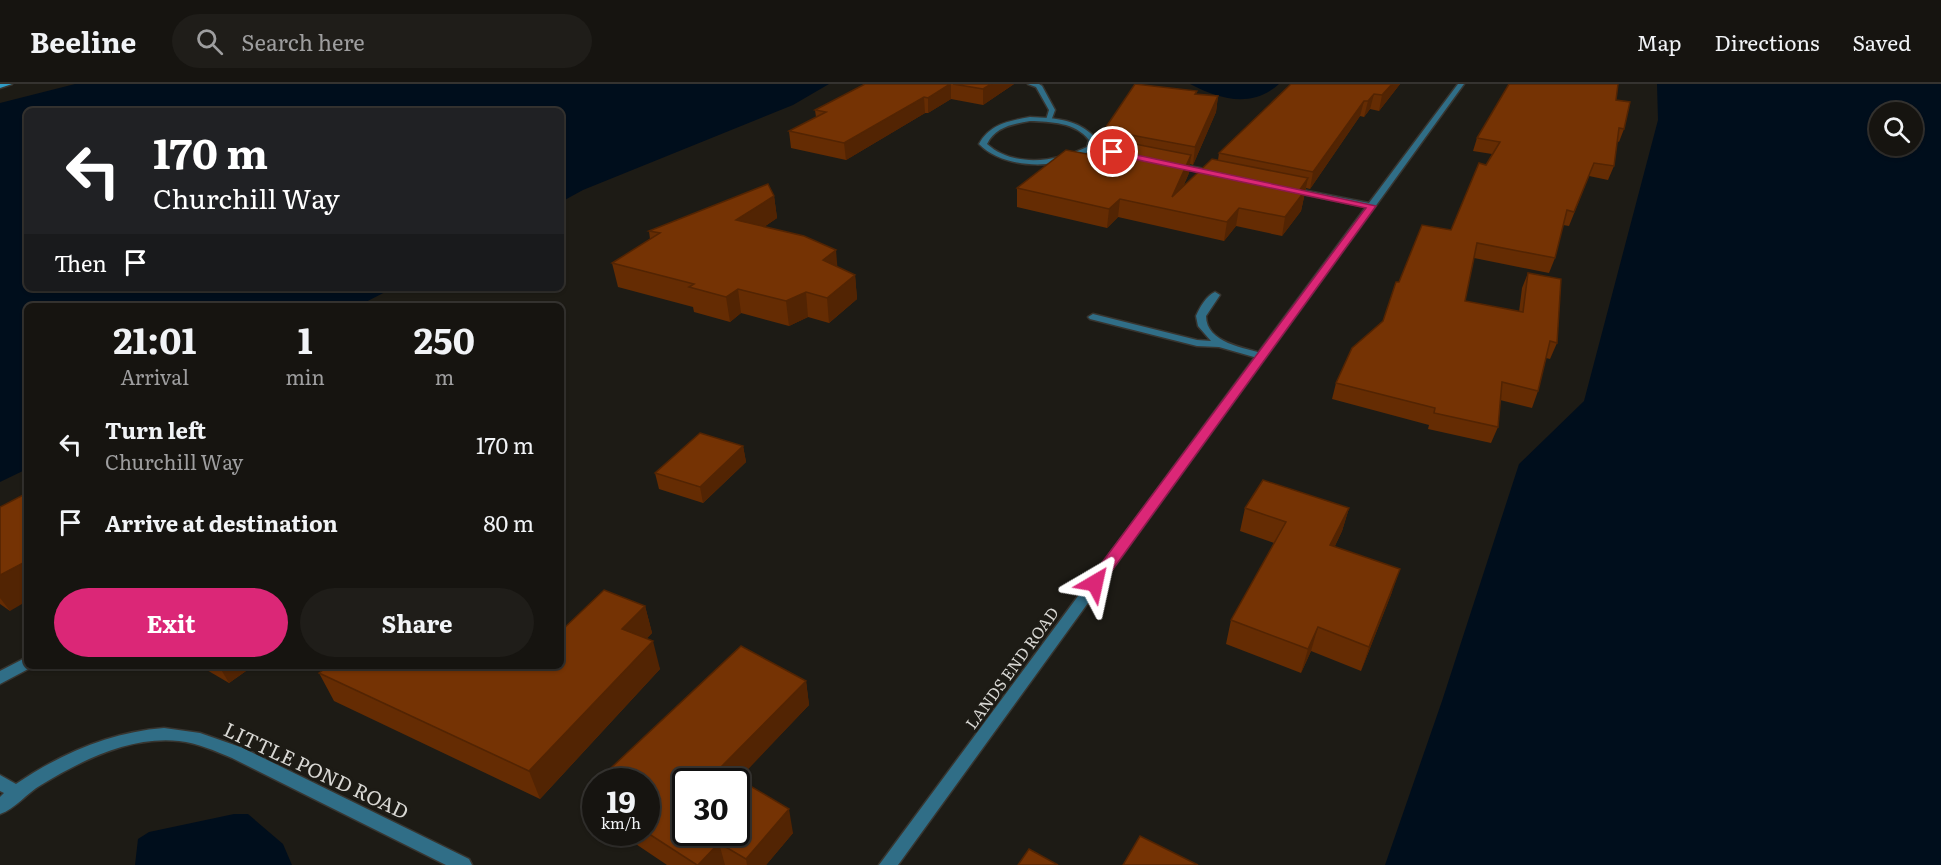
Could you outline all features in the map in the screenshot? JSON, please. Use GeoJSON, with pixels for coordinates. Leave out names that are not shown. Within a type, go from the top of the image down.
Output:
{"type":"FeatureCollection","features":[{"type":"Feature","properties":{"kind":"main road"},"geometry":{"type":"LineString","coordinates":[[0,86],[9,84]]}},
{"type":"Feature","properties":{"kind":"street"},"geometry":{"type":"LineString","coordinates":[[1031,84],[1039,86],[1052,110],[1049,120]]}},
{"type":"Feature","properties":{"kind":"street","name":"LANDS END ROAD"},"geometry":{"type":"LineString","coordinates":[[888,865],[1461,84]]}},
{"type":"Feature","properties":{"kind":"street"},"geometry":{"type":"LineString","coordinates":[[1090,147],[1093,140],[1089,134],[1065,123],[1030,119],[1002,126],[986,137],[983,144],[988,150],[1001,156],[1037,162],[1055,161],[1090,147],[1101,150]]}},
{"type":"Feature","properties":{"kind":"street"},"geometry":{"type":"LineString","coordinates":[[1171,164],[1229,177]]}},
{"type":"Feature","properties":{"kind":"street"},"geometry":{"type":"LineString","coordinates":[[1276,186],[1371,206]]}},
{"type":"Feature","properties":{"kind":"street"},"geometry":{"type":"LineString","coordinates":[[1215,295],[1202,310],[1199,318],[1201,325],[1220,344]]}},
{"type":"Feature","properties":{"kind":"street"},"geometry":{"type":"LineString","coordinates":[[1093,317],[1197,343],[1220,344],[1261,356]]}},
{"type":"Feature","properties":{"kind":"street"},"geometry":{"type":"LineString","coordinates":[[0,678],[24,665]]}},
{"type":"Feature","properties":{"kind":"street","name":"LITTLE POND ROAD"},"geometry":{"type":"LineString","coordinates":[[0,807],[15,792],[87,754],[128,738],[164,734],[197,738],[251,760],[463,865]]}},
{"type":"Feature","properties":{"kind":"street"},"geometry":{"type":"LineString","coordinates":[[0,782],[15,792]]}},
{"type":"Feature","properties":{"kind":"water"},"geometry":{"type":"Polygon","coordinates":[[[75,84],[829,84],[793,105],[583,190],[564,200],[564,108],[24,108],[24,291],[387,291],[364,303],[24,303],[24,470],[0,482],[0,103],[75,84]]]}},
{"type":"Feature","properties":{"kind":"water"},"geometry":{"type":"Polygon","coordinates":[[[1190,84],[1279,84],[1257,97],[1235,99],[1212,94],[1190,84]]]}},
{"type":"Feature","properties":{"kind":"water"},"geometry":{"type":"Polygon","coordinates":[[[1657,84],[1941,84],[1941,865],[1385,865],[1442,701],[1519,464],[1584,401],[1658,120],[1657,84]]]}},
{"type":"Feature","properties":{"kind":"water"},"geometry":{"type":"Polygon","coordinates":[[[234,814],[248,814],[283,844],[292,865],[135,865],[138,839],[149,832],[234,814]]]}},
{"type":"Feature","properties":{"kind":"building"},"geometry":{"type":"Polygon","coordinates":[[[865,84],[950,84],[844,143],[789,131],[826,112],[815,110],[865,84]]]}},
{"type":"Feature","properties":{"kind":"building"},"geometry":{"type":"Polygon","coordinates":[[[953,84],[991,84],[983,89],[953,84]]]}},
{"type":"Feature","properties":{"kind":"building"},"geometry":{"type":"Polygon","coordinates":[[[1135,84],[1197,91],[1195,94],[1218,96],[1195,147],[1104,130],[1135,84]]]}},
{"type":"Feature","properties":{"kind":"building"},"geometry":{"type":"Polygon","coordinates":[[[1291,84],[1392,84],[1382,95],[1374,94],[1368,101],[1364,101],[1313,172],[1219,153],[1291,84]]]}},
{"type":"Feature","properties":{"kind":"building"},"geometry":{"type":"Polygon","coordinates":[[[1509,84],[1618,84],[1616,100],[1630,102],[1624,129],[1619,128],[1614,166],[1594,163],[1574,212],[1567,210],[1555,258],[1477,243],[1465,301],[1523,312],[1528,273],[1561,279],[1557,343],[1550,341],[1538,391],[1502,382],[1498,427],[1434,413],[1435,408],[1336,383],[1352,348],[1383,321],[1396,282],[1399,282],[1422,225],[1451,230],[1479,163],[1486,165],[1500,142],[1477,138],[1509,84]]]}},
{"type":"Feature","properties":{"kind":"building"},"geometry":{"type":"Polygon","coordinates":[[[1099,137],[1191,155],[1172,197],[1212,159],[1308,178],[1299,191],[1304,192],[1285,217],[1239,208],[1227,222],[1120,199],[1109,209],[1017,188],[1066,150],[1087,154],[1099,137]]]}},
{"type":"Feature","properties":{"kind":"building"},"geometry":{"type":"Polygon","coordinates":[[[768,184],[774,196],[736,220],[804,236],[836,250],[823,260],[855,275],[827,298],[806,292],[786,301],[738,289],[726,297],[689,287],[694,284],[612,263],[660,233],[649,231],[768,184]]]}},
{"type":"Feature","properties":{"kind":"building"},"geometry":{"type":"Polygon","coordinates":[[[700,433],[743,446],[700,487],[655,473],[700,433]]]}},
{"type":"Feature","properties":{"kind":"building"},"geometry":{"type":"Polygon","coordinates":[[[1263,480],[1349,508],[1330,545],[1400,569],[1369,647],[1318,627],[1308,649],[1231,620],[1286,522],[1245,508],[1263,480]]]}},
{"type":"Feature","properties":{"kind":"building"},"geometry":{"type":"Polygon","coordinates":[[[24,495],[24,563],[0,575],[0,507],[24,495]]]}},
{"type":"Feature","properties":{"kind":"building"},"geometry":{"type":"Polygon","coordinates":[[[604,590],[645,606],[622,629],[653,641],[529,771],[319,673],[324,669],[564,669],[564,628],[604,590]]]}},
{"type":"Feature","properties":{"kind":"building"},"geometry":{"type":"Polygon","coordinates":[[[741,646],[806,681],[720,768],[672,768],[672,846],[716,846],[697,865],[660,841],[660,768],[611,768],[741,646]]]}},
{"type":"Feature","properties":{"kind":"building"},"geometry":{"type":"Polygon","coordinates":[[[750,786],[789,809],[746,859],[724,846],[750,846],[750,786]]]}},
{"type":"Feature","properties":{"kind":"building"},"geometry":{"type":"Polygon","coordinates":[[[1140,836],[1198,865],[1123,865],[1140,836]]]}},
{"type":"Feature","properties":{"kind":"building"},"geometry":{"type":"Polygon","coordinates":[[[1029,849],[1058,865],[1018,865],[1029,849]]]}},
{"type":"Feature","properties":{"kind":"route"},"geometry":{"type":"LineString","coordinates":[[1095,583],[1371,206],[1113,152]]}}]}
